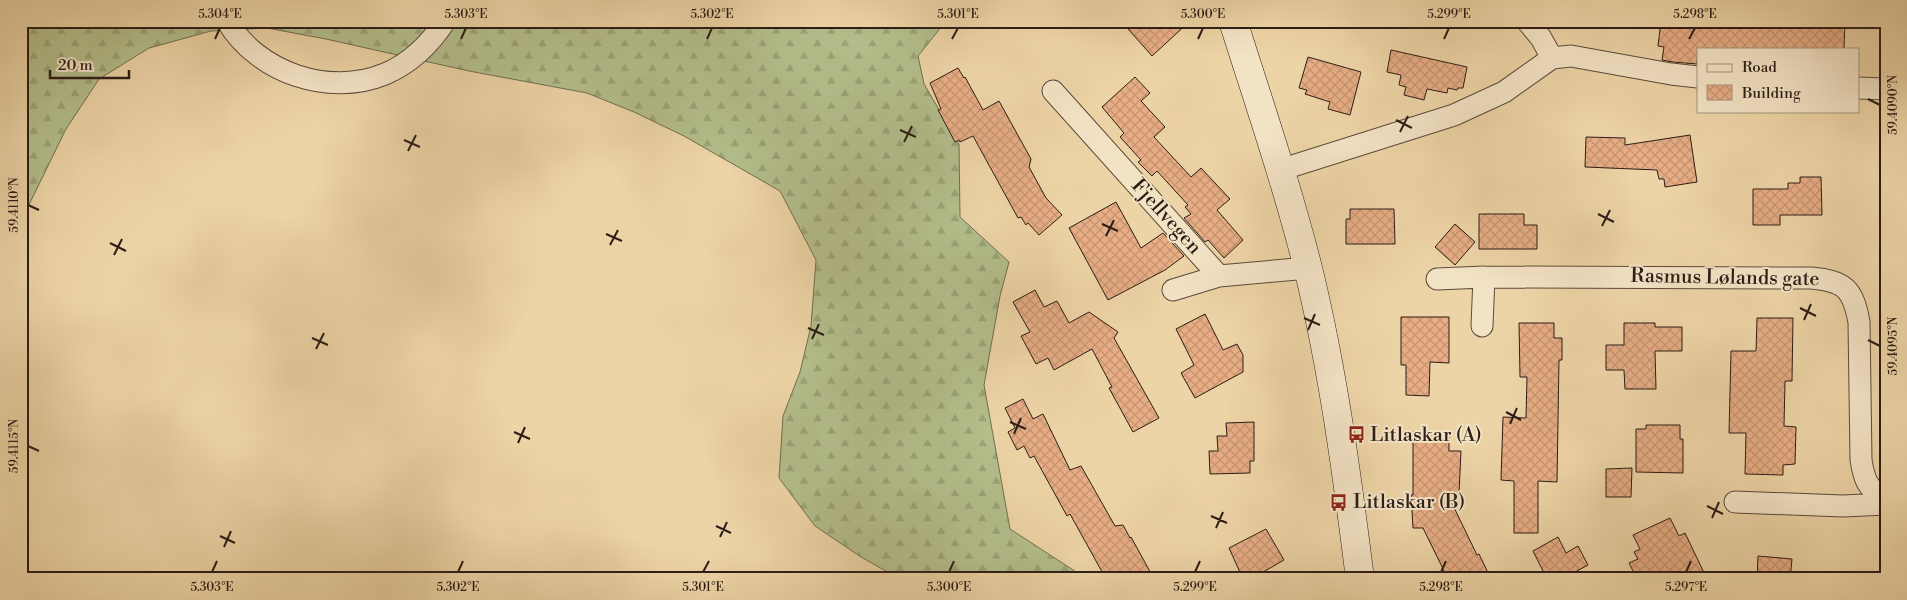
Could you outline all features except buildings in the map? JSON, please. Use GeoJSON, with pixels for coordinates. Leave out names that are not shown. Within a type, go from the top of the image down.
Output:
{"type":"FeatureCollection","features":[{"type":"Feature","properties":{"kind":"main road"},"geometry":{"type":"LineString","coordinates":[[1234,21],[1308,268],[1336,404],[1347,471],[1360,579]]}},
{"type":"Feature","properties":{"kind":"street"},"geometry":{"type":"LineString","coordinates":[[228,21],[246,46],[261,59],[273,66],[297,76],[333,82],[369,79],[405,63],[421,51],[445,21]]}},
{"type":"Feature","properties":{"kind":"street"},"geometry":{"type":"LineString","coordinates":[[1527,21],[1552,58]]}},
{"type":"Feature","properties":{"kind":"street"},"geometry":{"type":"LineString","coordinates":[[1280,170],[1454,115],[1504,92],[1552,58],[1571,56],[1697,77]]}},
{"type":"Feature","properties":{"kind":"street"},"geometry":{"type":"LineString","coordinates":[[1860,88],[1886,89]]}},
{"type":"Feature","properties":{"kind":"street","name":"Fjellvegen"},"geometry":{"type":"LineString","coordinates":[[1053,91],[1219,276]]}},
{"type":"Feature","properties":{"kind":"street"},"geometry":{"type":"LineString","coordinates":[[1173,290],[1219,276],[1308,268]]}},
{"type":"Feature","properties":{"kind":"street"},"geometry":{"type":"LineString","coordinates":[[1482,326],[1484,277]]}},
{"type":"Feature","properties":{"kind":"street","name":"Rasmus Lølands gate"},"geometry":{"type":"LineString","coordinates":[[1437,279],[1484,277],[1801,278],[1831,280],[1847,289],[1856,303],[1859,322],[1862,469],[1864,478],[1876,494],[1886,499]]}},
{"type":"Feature","properties":{"kind":"street"},"geometry":{"type":"LineString","coordinates":[[1735,502],[1843,506],[1886,504]]}},
{"type":"Feature","properties":{"kind":"green space"},"geometry":{"type":"Polygon","coordinates":[[[21,21],[946,21],[918,56],[924,84],[959,144],[960,217],[1009,262],[1000,296],[984,385],[1010,529],[1087,579],[900,579],[861,557],[815,526],[779,478],[783,416],[800,372],[811,326],[816,260],[780,191],[684,136],[634,112],[587,93],[469,71],[326,39],[267,28],[211,31],[149,48],[99,79],[66,129],[21,221],[21,21]]]}},
{"type":"Feature","properties":{"kind":"place","name":"Litlaskar (A)"},"geometry":{"type":"Point","coordinates":[1356,435]}},
{"type":"Feature","properties":{"kind":"place","name":"Litlaskar (B)"},"geometry":{"type":"Point","coordinates":[1339,502]}}]}
